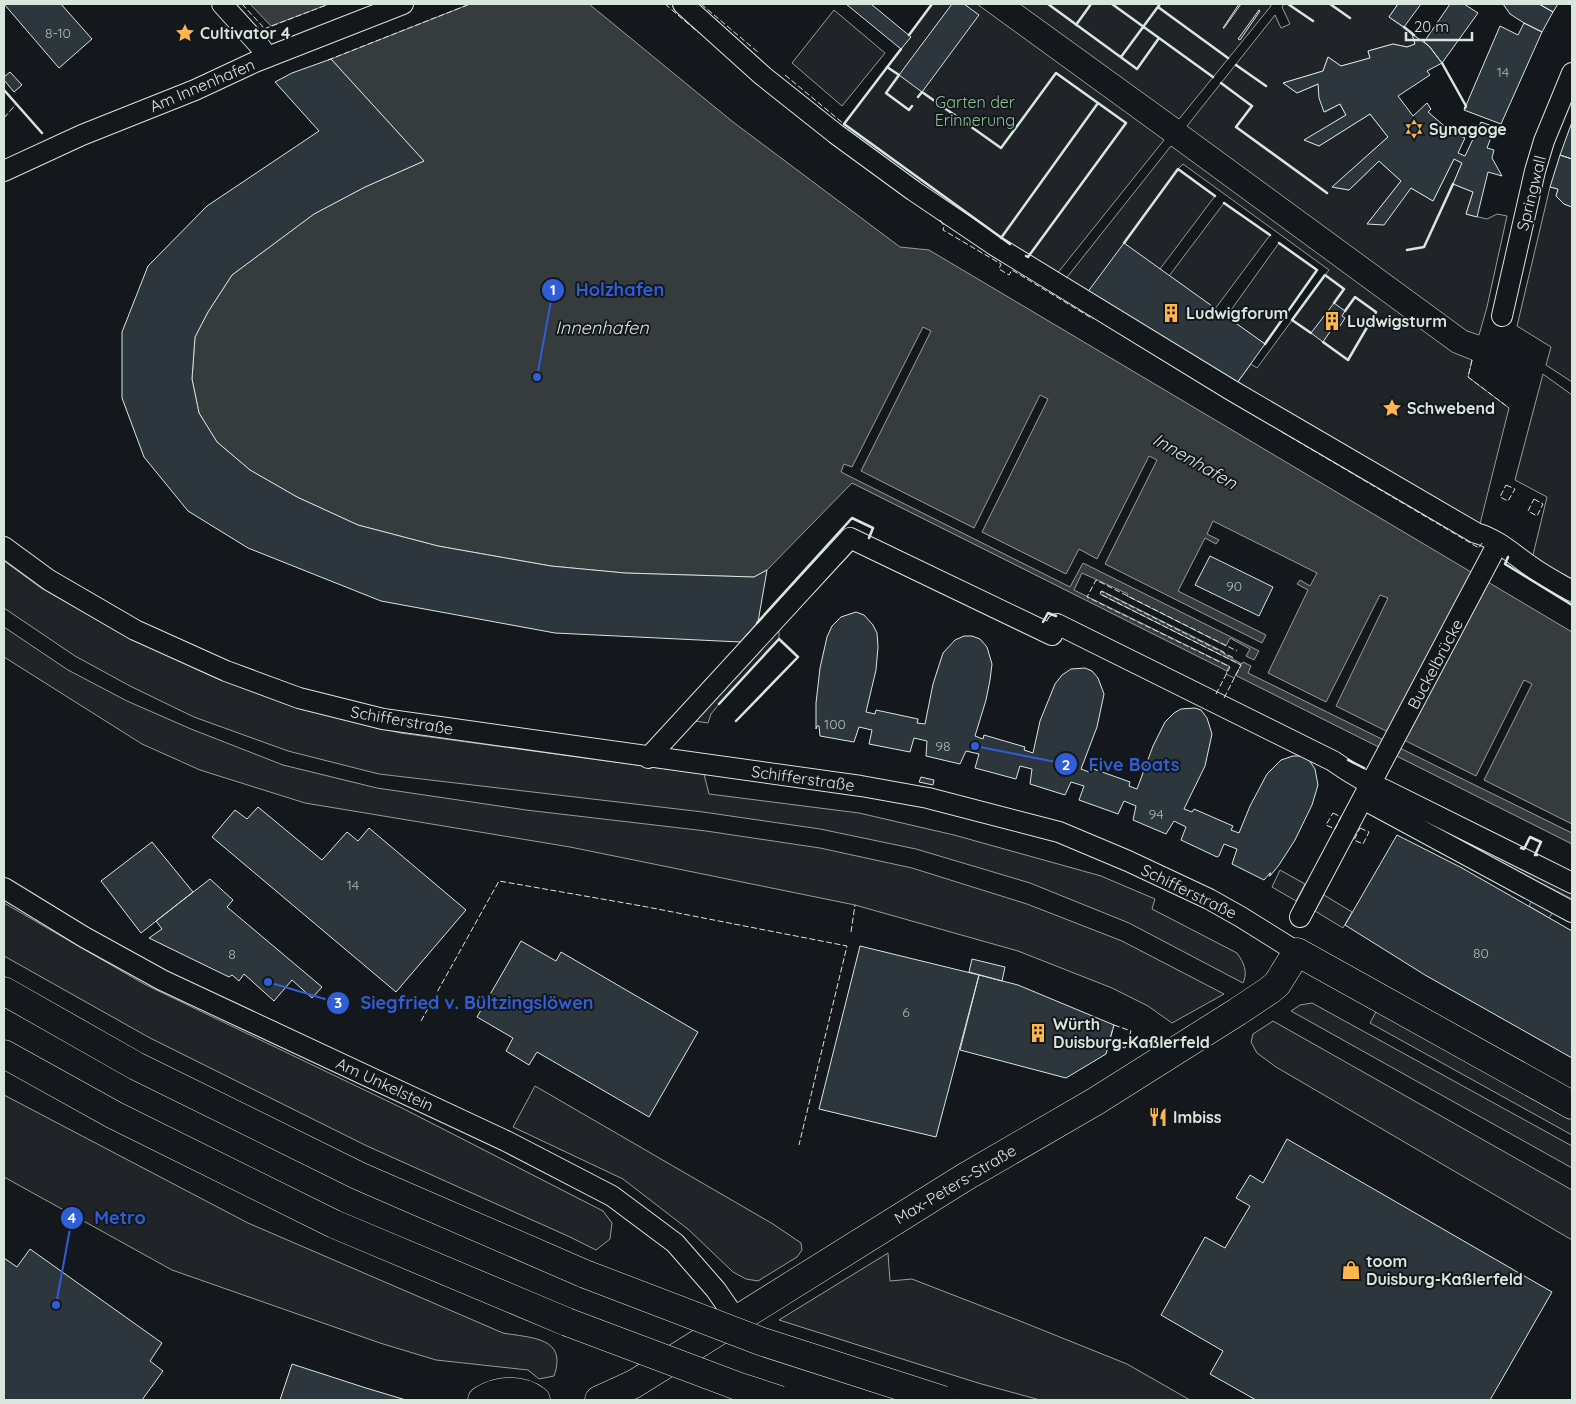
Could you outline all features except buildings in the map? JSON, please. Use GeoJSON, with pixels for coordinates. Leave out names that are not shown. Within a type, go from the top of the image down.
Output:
{"type":"FeatureCollection","features":[{"type":"Feature","properties":{"kind":"main road","name":"Schifferstraße"},"geometry":{"type":"LineString","coordinates":[[1297,952],[1572,1105]]}},
{"type":"Feature","properties":{"kind":"main road","name":"Max-Peters-Straße"},"geometry":{"type":"LineString","coordinates":[[599,1400],[634,1384],[965,1177],[1096,1101],[1263,995],[1276,984],[1297,952]]}},
{"type":"Feature","properties":{"kind":"main road"},"geometry":{"type":"LineString","coordinates":[[4,991],[136,1066],[350,1172],[585,1274],[760,1341],[943,1400]]}},
{"type":"Feature","properties":{"kind":"main road"},"geometry":{"type":"LineString","coordinates":[[4,1054],[114,1115],[334,1224],[567,1322],[740,1387],[780,1400]]}},
{"type":"Feature","properties":{"kind":"main road"},"geometry":{"type":"LineString","coordinates":[[482,1400],[504,1391],[519,1392],[536,1400]]}},
{"type":"Feature","properties":{"kind":"street"},"geometry":{"type":"LineString","coordinates":[[222,4],[268,57]]}},
{"type":"Feature","properties":{"kind":"street","name":"Am Innenhafen"},"geometry":{"type":"LineString","coordinates":[[4,171],[82,135],[194,90],[268,57],[403,4]]}},
{"type":"Feature","properties":{"kind":"street"},"geometry":{"type":"LineString","coordinates":[[683,4],[763,76],[836,134],[994,246],[1231,390],[1476,533],[1486,536],[1495,549],[1515,553],[1530,566],[1572,591]]}},
{"type":"Feature","properties":{"kind":"street","name":"Springwall"},"geometry":{"type":"LineString","coordinates":[[1502,316],[1535,171],[1544,141],[1572,73]]}},
{"type":"Feature","properties":{"kind":"street"},"geometry":{"type":"LineString","coordinates":[[653,751],[850,538],[1052,635],[1057,624],[1333,761],[1352,775],[1572,912]]}},
{"type":"Feature","properties":{"kind":"street","name":"Schifferstraße"},"geometry":{"type":"LineString","coordinates":[[4,547],[49,580],[135,630],[226,672],[299,698],[383,719],[653,751],[717,766],[928,798],[1059,832],[1128,861],[1209,899],[1297,952]]}},
{"type":"Feature","properties":{"kind":"street","name":"Buckelbrücke"},"geometry":{"type":"LineString","coordinates":[[1300,917],[1495,549]]}},
{"type":"Feature","properties":{"kind":"street"},"geometry":{"type":"LineString","coordinates":[[1371,786],[1385,790],[1572,884]]}},
{"type":"Feature","properties":{"kind":"street","name":"Am Unkelstein"},"geometry":{"type":"LineString","coordinates":[[4,888],[84,937],[162,980],[480,1129],[612,1196],[675,1244],[716,1290],[736,1319]]}},
{"type":"Feature","properties":{"kind":"green space","name":"Garten der Erinnerung"},"geometry":{"type":"Polygon","coordinates":[[[932,4],[977,4],[1164,140],[1056,275],[1028,257],[844,124],[910,37],[909,35],[932,4]]]}},
{"type":"Feature","properties":{"kind":"green space"},"geometry":{"type":"Polygon","coordinates":[[[1020,4],[1270,4],[1271,6],[1179,119],[1020,4]]]}},
{"type":"Feature","properties":{"kind":"green space"},"geometry":{"type":"Polygon","coordinates":[[[1284,4],[1398,4],[1389,17],[1412,34],[1415,44],[1407,47],[1393,44],[1368,51],[1370,58],[1341,66],[1328,57],[1323,71],[1283,83],[1297,93],[1318,84],[1325,112],[1340,104],[1346,115],[1305,140],[1319,146],[1370,114],[1388,137],[1333,187],[1349,190],[1379,161],[1401,181],[1368,223],[1411,188],[1433,201],[1454,159],[1462,163],[1453,184],[1473,192],[1466,214],[1487,219],[1497,214],[1507,216],[1479,335],[1467,331],[1187,126],[1275,15],[1281,28],[1290,24],[1282,7],[1284,4]]]}},
{"type":"Feature","properties":{"kind":"green space"},"geometry":{"type":"Polygon","coordinates":[[[834,10],[885,53],[842,106],[792,63],[834,10]]]}},
{"type":"Feature","properties":{"kind":"green space"},"geometry":{"type":"Polygon","coordinates":[[[1171,146],[1452,352],[1472,360],[1468,377],[1509,408],[1479,528],[1237,383],[1251,364],[1257,368],[1329,270],[1183,164],[1178,169],[1215,196],[1160,269],[1087,293],[1064,281],[1171,146]]]}},
{"type":"Feature","properties":{"kind":"green space"},"geometry":{"type":"Polygon","coordinates":[[[1550,187],[1558,189],[1556,196],[1564,204],[1572,207],[1572,382],[1546,365],[1551,347],[1517,326],[1550,187]]]}},
{"type":"Feature","properties":{"kind":"green space"},"geometry":{"type":"Polygon","coordinates":[[[1224,203],[1270,235],[1215,309],[1169,276],[1224,203]]]}},
{"type":"Feature","properties":{"kind":"green space"},"geometry":{"type":"Polygon","coordinates":[[[1279,243],[1317,270],[1265,344],[1226,317],[1279,243]]]}},
{"type":"Feature","properties":{"kind":"green space"},"geometry":{"type":"Polygon","coordinates":[[[1543,374],[1572,395],[1572,583],[1532,559],[1547,497],[1515,480],[1543,374]]]}},
{"type":"Feature","properties":{"kind":"green space"},"geometry":{"type":"Polygon","coordinates":[[[851,542],[1058,642],[1026,634],[855,549],[779,630],[779,639],[719,704],[711,714],[708,723],[688,720],[851,542]]]}},
{"type":"Feature","properties":{"kind":"green space"},"geometry":{"type":"Polygon","coordinates":[[[4,561],[41,588],[131,639],[218,679],[301,708],[400,733],[704,774],[709,794],[859,813],[954,835],[1101,876],[1155,899],[1152,909],[1237,953],[1242,960],[1244,968],[1243,983],[1129,923],[1030,883],[916,849],[820,829],[703,812],[379,774],[288,751],[194,717],[130,686],[75,656],[4,608],[4,561]]]}},
{"type":"Feature","properties":{"kind":"green space"},"geometry":{"type":"Polygon","coordinates":[[[4,627],[68,670],[127,701],[191,729],[283,765],[377,788],[526,810],[706,831],[820,848],[912,868],[1027,904],[1122,941],[1224,994],[1172,1023],[1148,1006],[1112,988],[1018,951],[855,905],[570,847],[305,803],[200,770],[142,744],[4,657],[4,627]]]}},
{"type":"Feature","properties":{"kind":"green space"},"geometry":{"type":"Polygon","coordinates":[[[1384,792],[1572,887],[1572,899],[1408,815],[1384,792]]]}},
{"type":"Feature","properties":{"kind":"green space"},"geometry":{"type":"Polygon","coordinates":[[[1280,870],[1305,884],[1296,901],[1272,887],[1280,870]]]}},
{"type":"Feature","properties":{"kind":"green space"},"geometry":{"type":"Polygon","coordinates":[[[1324,895],[1352,912],[1343,928],[1315,911],[1324,895]]]}},
{"type":"Feature","properties":{"kind":"green space"},"geometry":{"type":"Polygon","coordinates":[[[1534,897],[1555,909],[1549,918],[1529,906],[1534,897]]]}},
{"type":"Feature","properties":{"kind":"green space"},"geometry":{"type":"Polygon","coordinates":[[[4,903],[144,984],[402,1108],[603,1211],[612,1223],[610,1239],[596,1250],[367,1146],[150,1038],[4,956],[4,903]]]}},
{"type":"Feature","properties":{"kind":"green space"},"geometry":{"type":"Polygon","coordinates":[[[1312,1003],[1572,1146],[1572,1168],[1291,1011],[1300,1005],[1312,1003]]]}},
{"type":"Feature","properties":{"kind":"green space"},"geometry":{"type":"Polygon","coordinates":[[[1377,1010],[1572,1118],[1572,1135],[1370,1023],[1377,1010]]]}},
{"type":"Feature","properties":{"kind":"green space"},"geometry":{"type":"Polygon","coordinates":[[[1273,1021],[1572,1190],[1572,1240],[1276,1067],[1257,1053],[1251,1042],[1253,1034],[1273,1021]]]}},
{"type":"Feature","properties":{"kind":"green space"},"geometry":{"type":"Polygon","coordinates":[[[535,1086],[773,1224],[801,1243],[802,1250],[797,1257],[758,1281],[746,1279],[733,1272],[689,1230],[623,1179],[513,1127],[535,1086]]]}},
{"type":"Feature","properties":{"kind":"green space"},"geometry":{"type":"Polygon","coordinates":[[[4,1095],[248,1223],[503,1333],[525,1336],[544,1342],[556,1354],[557,1363],[554,1376],[539,1379],[528,1370],[436,1360],[380,1343],[172,1270],[4,1177],[4,1095]]]}},
{"type":"Feature","properties":{"kind":"green space"},"geometry":{"type":"Polygon","coordinates":[[[888,1253],[890,1281],[912,1279],[1015,1319],[1127,1364],[1190,1400],[1040,1400],[978,1383],[779,1320],[888,1253]]]}},
{"type":"Feature","properties":{"kind":"water"},"geometry":{"type":"Polygon","coordinates":[[[250,4],[329,4],[271,26],[250,4]]]}},
{"type":"Feature","properties":{"kind":"water","name":"Innenhafen"},"geometry":{"type":"Polygon","coordinates":[[[470,4],[589,4],[733,122],[900,247],[929,250],[1572,632],[1572,844],[852,483],[767,570],[754,577],[625,573],[551,566],[438,546],[358,525],[297,497],[250,470],[217,442],[199,413],[192,379],[195,337],[208,312],[232,275],[314,214],[365,187],[424,161],[331,59],[470,4]]]}},
{"type":"Feature","properties":{"kind":"pier"},"geometry":{"type":"Polygon","coordinates":[[[923,327],[931,331],[861,471],[974,528],[1040,395],[1048,399],[982,532],[1066,574],[1079,549],[1097,559],[1149,456],[1157,460],[1105,564],[1262,643],[1266,635],[1178,591],[1205,538],[1216,544],[1219,540],[1207,534],[1213,521],[1317,573],[1310,586],[1300,580],[1297,584],[1308,590],[1268,673],[1326,702],[1380,595],[1388,598],[1336,706],[1476,776],[1524,680],[1532,684],[1484,780],[1572,824],[1572,833],[1248,673],[1251,666],[1243,662],[1242,664],[1224,654],[1224,652],[1102,591],[1100,594],[1241,665],[1234,678],[1226,674],[1229,666],[1074,590],[1082,573],[1128,594],[1127,596],[1226,646],[1230,638],[1250,649],[1246,656],[1254,660],[1259,651],[1083,563],[1070,587],[841,472],[844,464],[852,467],[923,327]]]}},
{"type":"Feature","properties":{"kind":"fence"},"geometry":{"type":"LineString","coordinates":[[242,4],[265,29]]}},
{"type":"Feature","properties":{"kind":"fence"},"geometry":{"type":"LineString","coordinates":[[264,29],[329,4]]}},
{"type":"Feature","properties":{"kind":"fence"},"geometry":{"type":"LineString","coordinates":[[328,60],[470,4]]}},
{"type":"Feature","properties":{"kind":"fence"},"geometry":{"type":"LineString","coordinates":[[665,4],[699,33]]}},
{"type":"Feature","properties":{"kind":"fence"},"geometry":{"type":"LineString","coordinates":[[701,4],[759,53]]}},
{"type":"Feature","properties":{"kind":"fence"},"geometry":{"type":"LineString","coordinates":[[785,75],[844,124]]}},
{"type":"Feature","properties":{"kind":"fence"},"geometry":{"type":"LineString","coordinates":[[4,118],[16,104]]}},
{"type":"Feature","properties":{"kind":"fence"},"geometry":{"type":"LineString","coordinates":[[940,220],[944,226],[943,230],[1001,264],[999,269],[1009,275],[1012,270],[1093,319]]}},
{"type":"Feature","properties":{"kind":"fence"},"geometry":{"type":"LineString","coordinates":[[1472,360],[1468,377],[1509,408]]}},
{"type":"Feature","properties":{"kind":"fence"},"geometry":{"type":"LineString","coordinates":[[1282,432],[1479,548],[1482,543]]}},
{"type":"Feature","properties":{"kind":"fence"},"geometry":{"type":"LineString","coordinates":[[1506,485],[1515,489],[1508,501],[1500,497],[1506,485]]}},
{"type":"Feature","properties":{"kind":"fence"},"geometry":{"type":"LineString","coordinates":[[1534,499],[1543,504],[1537,516],[1528,511],[1534,499]]}},
{"type":"Feature","properties":{"kind":"fence"},"geometry":{"type":"LineString","coordinates":[[1216,694],[1230,667],[1087,597],[1096,580],[1237,651]]}},
{"type":"Feature","properties":{"kind":"fence"},"geometry":{"type":"LineString","coordinates":[[1224,698],[1241,665],[1100,594],[1101,591],[1234,658]]}},
{"type":"Feature","properties":{"kind":"fence"},"geometry":{"type":"LineString","coordinates":[[1333,813],[1341,817],[1335,829],[1326,825],[1333,813]]}},
{"type":"Feature","properties":{"kind":"fence"},"geometry":{"type":"LineString","coordinates":[[1360,828],[1369,832],[1363,844],[1354,840],[1360,828]]}},
{"type":"Feature","properties":{"kind":"fence"},"geometry":{"type":"LineString","coordinates":[[421,1021],[499,881],[642,906],[847,946],[799,1145]]}},
{"type":"Feature","properties":{"kind":"fence"},"geometry":{"type":"LineString","coordinates":[[851,932],[855,905]]}},
{"type":"Feature","properties":{"kind":"fence"},"geometry":{"type":"LineString","coordinates":[[1114,1025],[1131,1031],[1125,1048],[1109,1042],[1114,1025]]}},
{"type":"Feature","properties":{"kind":"wall"},"geometry":{"type":"LineString","coordinates":[[909,35],[932,4]]}},
{"type":"Feature","properties":{"kind":"wall"},"geometry":{"type":"LineString","coordinates":[[1048,4],[1137,69],[1159,38]]}},
{"type":"Feature","properties":{"kind":"wall"},"geometry":{"type":"LineString","coordinates":[[1076,25],[1091,4]]}},
{"type":"Feature","properties":{"kind":"wall"},"geometry":{"type":"LineString","coordinates":[[1112,4],[1213,77]]}},
{"type":"Feature","properties":{"kind":"wall"},"geometry":{"type":"LineString","coordinates":[[1121,57],[1160,4]]}},
{"type":"Feature","properties":{"kind":"wall"},"geometry":{"type":"LineString","coordinates":[[1288,4],[1313,21]]}},
{"type":"Feature","properties":{"kind":"wall"},"geometry":{"type":"LineString","coordinates":[[1330,4],[1350,18]]}},
{"type":"Feature","properties":{"kind":"wall"},"geometry":{"type":"LineString","coordinates":[[1158,7],[1228,58]]}},
{"type":"Feature","properties":{"kind":"wall"},"geometry":{"type":"LineString","coordinates":[[1404,27],[1414,35]]}},
{"type":"Feature","properties":{"kind":"wall"},"geometry":{"type":"LineString","coordinates":[[901,49],[844,124],[1010,244]]}},
{"type":"Feature","properties":{"kind":"wall"},"geometry":{"type":"LineString","coordinates":[[1442,63],[1466,106],[1465,108]]}},
{"type":"Feature","properties":{"kind":"wall"},"geometry":{"type":"LineString","coordinates":[[1236,65],[1266,86]]}},
{"type":"Feature","properties":{"kind":"wall"},"geometry":{"type":"LineString","coordinates":[[887,67],[899,75],[886,93],[909,110],[912,106]]}},
{"type":"Feature","properties":{"kind":"wall"},"geometry":{"type":"LineString","coordinates":[[918,97],[922,92],[1001,148],[1056,73],[1126,123],[1028,257],[1026,256]]}},
{"type":"Feature","properties":{"kind":"wall"},"geometry":{"type":"LineString","coordinates":[[1221,83],[1252,106],[1236,127],[1327,193]]}},
{"type":"Feature","properties":{"kind":"wall"},"geometry":{"type":"LineString","coordinates":[[4,90],[42,133]]}},
{"type":"Feature","properties":{"kind":"wall"},"geometry":{"type":"LineString","coordinates":[[1001,238],[1098,103]]}},
{"type":"Feature","properties":{"kind":"wall"},"geometry":{"type":"LineString","coordinates":[[1124,243],[1178,169],[1215,196]]}},
{"type":"Feature","properties":{"kind":"wall"},"geometry":{"type":"LineString","coordinates":[[1407,250],[1424,247],[1453,184]]}},
{"type":"Feature","properties":{"kind":"wall"},"geometry":{"type":"LineString","coordinates":[[1224,203],[1270,235]]}},
{"type":"Feature","properties":{"kind":"wall"},"geometry":{"type":"LineString","coordinates":[[1265,344],[1317,270],[1279,243]]}},
{"type":"Feature","properties":{"kind":"wall"},"geometry":{"type":"LineString","coordinates":[[1311,333],[1292,320],[1325,275],[1344,289],[1334,303]]}},
{"type":"Feature","properties":{"kind":"wall"},"geometry":{"type":"LineString","coordinates":[[1323,342],[1348,360],[1376,312],[1355,297],[1345,311]]}},
{"type":"Feature","properties":{"kind":"wall"},"geometry":{"type":"LineString","coordinates":[[757,623],[852,518],[873,528],[869,538]]}},
{"type":"Feature","properties":{"kind":"wall"},"geometry":{"type":"LineString","coordinates":[[1508,557],[1505,564],[1572,605]]}},
{"type":"Feature","properties":{"kind":"wall"},"geometry":{"type":"LineString","coordinates":[[1043,622],[1048,613],[1056,616]]}},
{"type":"Feature","properties":{"kind":"wall"},"geometry":{"type":"LineString","coordinates":[[719,704],[779,639],[798,657],[736,721]]}},
{"type":"Feature","properties":{"kind":"wall"},"geometry":{"type":"LineString","coordinates":[[1348,760],[1364,768]]}},
{"type":"Feature","properties":{"kind":"wall"},"geometry":{"type":"LineString","coordinates":[[1521,848],[1524,849],[1530,837],[1541,842],[1535,855],[1537,855]]}},
{"type":"Feature","properties":{"kind":"place","name":"Cultivator 4"},"geometry":{"type":"Point","coordinates":[185,33]}},
{"type":"Feature","properties":{"kind":"place","name":"Synagoge"},"geometry":{"type":"Point","coordinates":[1414,129]}},
{"type":"Feature","properties":{"kind":"place","name":"Ludwigforum"},"geometry":{"type":"Point","coordinates":[1171,313]}},
{"type":"Feature","properties":{"kind":"place","name":"Ludwigsturm"},"geometry":{"type":"Point","coordinates":[1332,321]}},
{"type":"Feature","properties":{"kind":"place","name":"Holzhafen"},"geometry":{"type":"Point","coordinates":[537,377]}},
{"type":"Feature","properties":{"kind":"place","name":"Schwebend"},"geometry":{"type":"Point","coordinates":[1392,408]}},
{"type":"Feature","properties":{"kind":"place","name":"Five Boats"},"geometry":{"type":"Point","coordinates":[975,746]}},
{"type":"Feature","properties":{"kind":"place","name":"Siegfried v. Bültzingslöwen"},"geometry":{"type":"Point","coordinates":[268,982]}},
{"type":"Feature","properties":{"kind":"place","name":"Würth Duisburg-Kaßlerfeld"},"geometry":{"type":"Point","coordinates":[1038,1033]}},
{"type":"Feature","properties":{"kind":"place","name":"Imbiss"},"geometry":{"type":"Point","coordinates":[1158,1117]}},
{"type":"Feature","properties":{"kind":"place","name":"toom Duisburg-Kaßlerfeld"},"geometry":{"type":"Point","coordinates":[1351,1270]}},
{"type":"Feature","properties":{"kind":"place","name":"Metro"},"geometry":{"type":"Point","coordinates":[56,1305]}}]}
